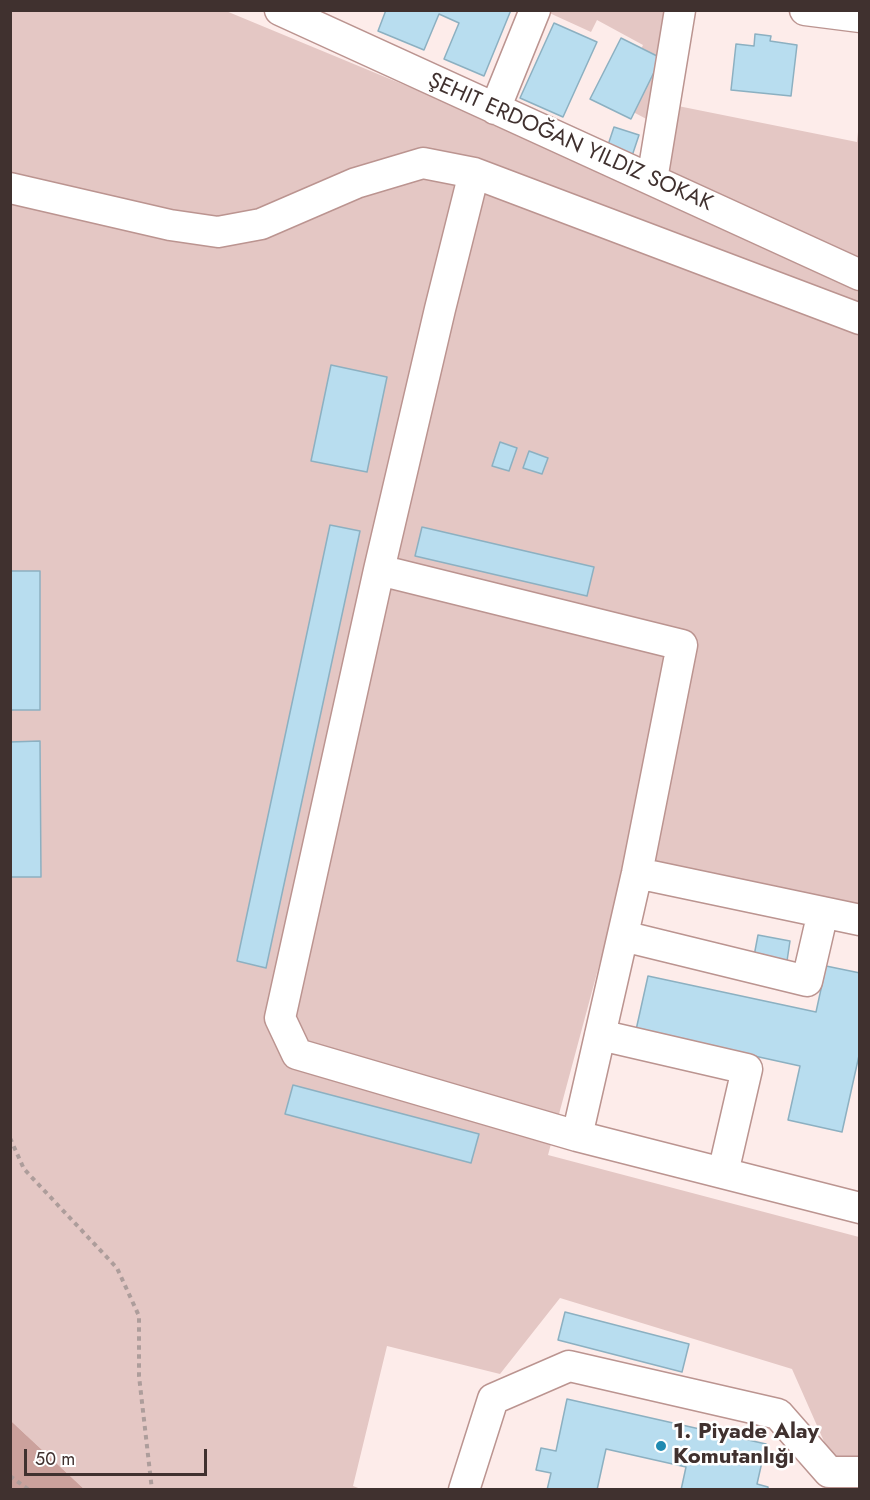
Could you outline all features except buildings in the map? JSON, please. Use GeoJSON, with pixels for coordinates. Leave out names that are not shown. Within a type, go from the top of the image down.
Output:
{"type":"FeatureCollection","features":[{"type":"Feature","properties":{"kind":"street"},"geometry":{"type":"LineString","coordinates":[[280,10],[860,275]]}},
{"type":"Feature","properties":{"kind":"street"},"geometry":{"type":"LineString","coordinates":[[495,110],[535,10]]}},
{"type":"Feature","properties":{"kind":"street"},"geometry":{"type":"LineString","coordinates":[[805,10],[860,17]]}},
{"type":"Feature","properties":{"kind":"street"},"geometry":{"type":"LineString","coordinates":[[652,180],[672,12]]}},
{"type":"Feature","properties":{"kind":"street"},"geometry":{"type":"LineString","coordinates":[[10,188],[170,225],[218,232],[261,224],[356,183],[423,163],[474,173],[860,319]]}},
{"type":"Feature","properties":{"kind":"street"},"geometry":{"type":"LineString","coordinates":[[474,173],[379,570],[280,1018],[297,1054],[577,1136],[860,1208]]}},
{"type":"Feature","properties":{"kind":"street"},"geometry":{"type":"LineString","coordinates":[[379,570],[682,645],[637,873],[577,1136]]}},
{"type":"Feature","properties":{"kind":"street"},"geometry":{"type":"LineString","coordinates":[[637,873],[860,920]]}},
{"type":"Feature","properties":{"kind":"street"},"geometry":{"type":"LineString","coordinates":[[623,936],[807,981],[823,912]]}},
{"type":"Feature","properties":{"kind":"street"},"geometry":{"type":"LineString","coordinates":[[600,1035],[747,1069],[723,1173]]}},
{"type":"Feature","properties":{"kind":"street"},"geometry":{"type":"LineString","coordinates":[[464,1490],[493,1399],[569,1365],[778,1414],[827,1481],[860,1473]]}},
{"type":"Feature","properties":{"kind":"path"},"geometry":{"type":"LineString","coordinates":[[10,1138],[24,1169],[117,1268],[139,1316],[139,1376],[152,1490]]}},
{"type":"Feature","properties":{"kind":"path"},"geometry":{"type":"LineString","coordinates":[[10,1476],[29,1490]]}},
{"type":"Feature","properties":{"kind":"shaded area"},"geometry":{"type":"Polygon","coordinates":[[[10,11],[226,11],[660,191],[673,105],[857,142],[859,122],[859,931],[626,865],[548,1155],[859,1237],[859,1489],[845,1489],[792,1369],[560,1298],[500,1374],[387,1346],[353,1486],[361,1489],[84,1489],[11,1421],[10,11]]]}},
{"type":"Feature","properties":{"kind":"shaded area"},"geometry":{"type":"Polygon","coordinates":[[[545,11],[672,11],[656,124],[616,103],[643,45],[597,20],[591,32],[545,11]]]}},
{"type":"Feature","properties":{"kind":"shaded area"},"geometry":{"type":"Polygon","coordinates":[[[11,1421],[84,1489],[11,1489],[11,1421]]]}},
{"type":"Feature","properties":{"kind":"place","name":"1. Piyade Alay Komutanlığı"},"geometry":{"type":"Point","coordinates":[661,1446]}}]}
